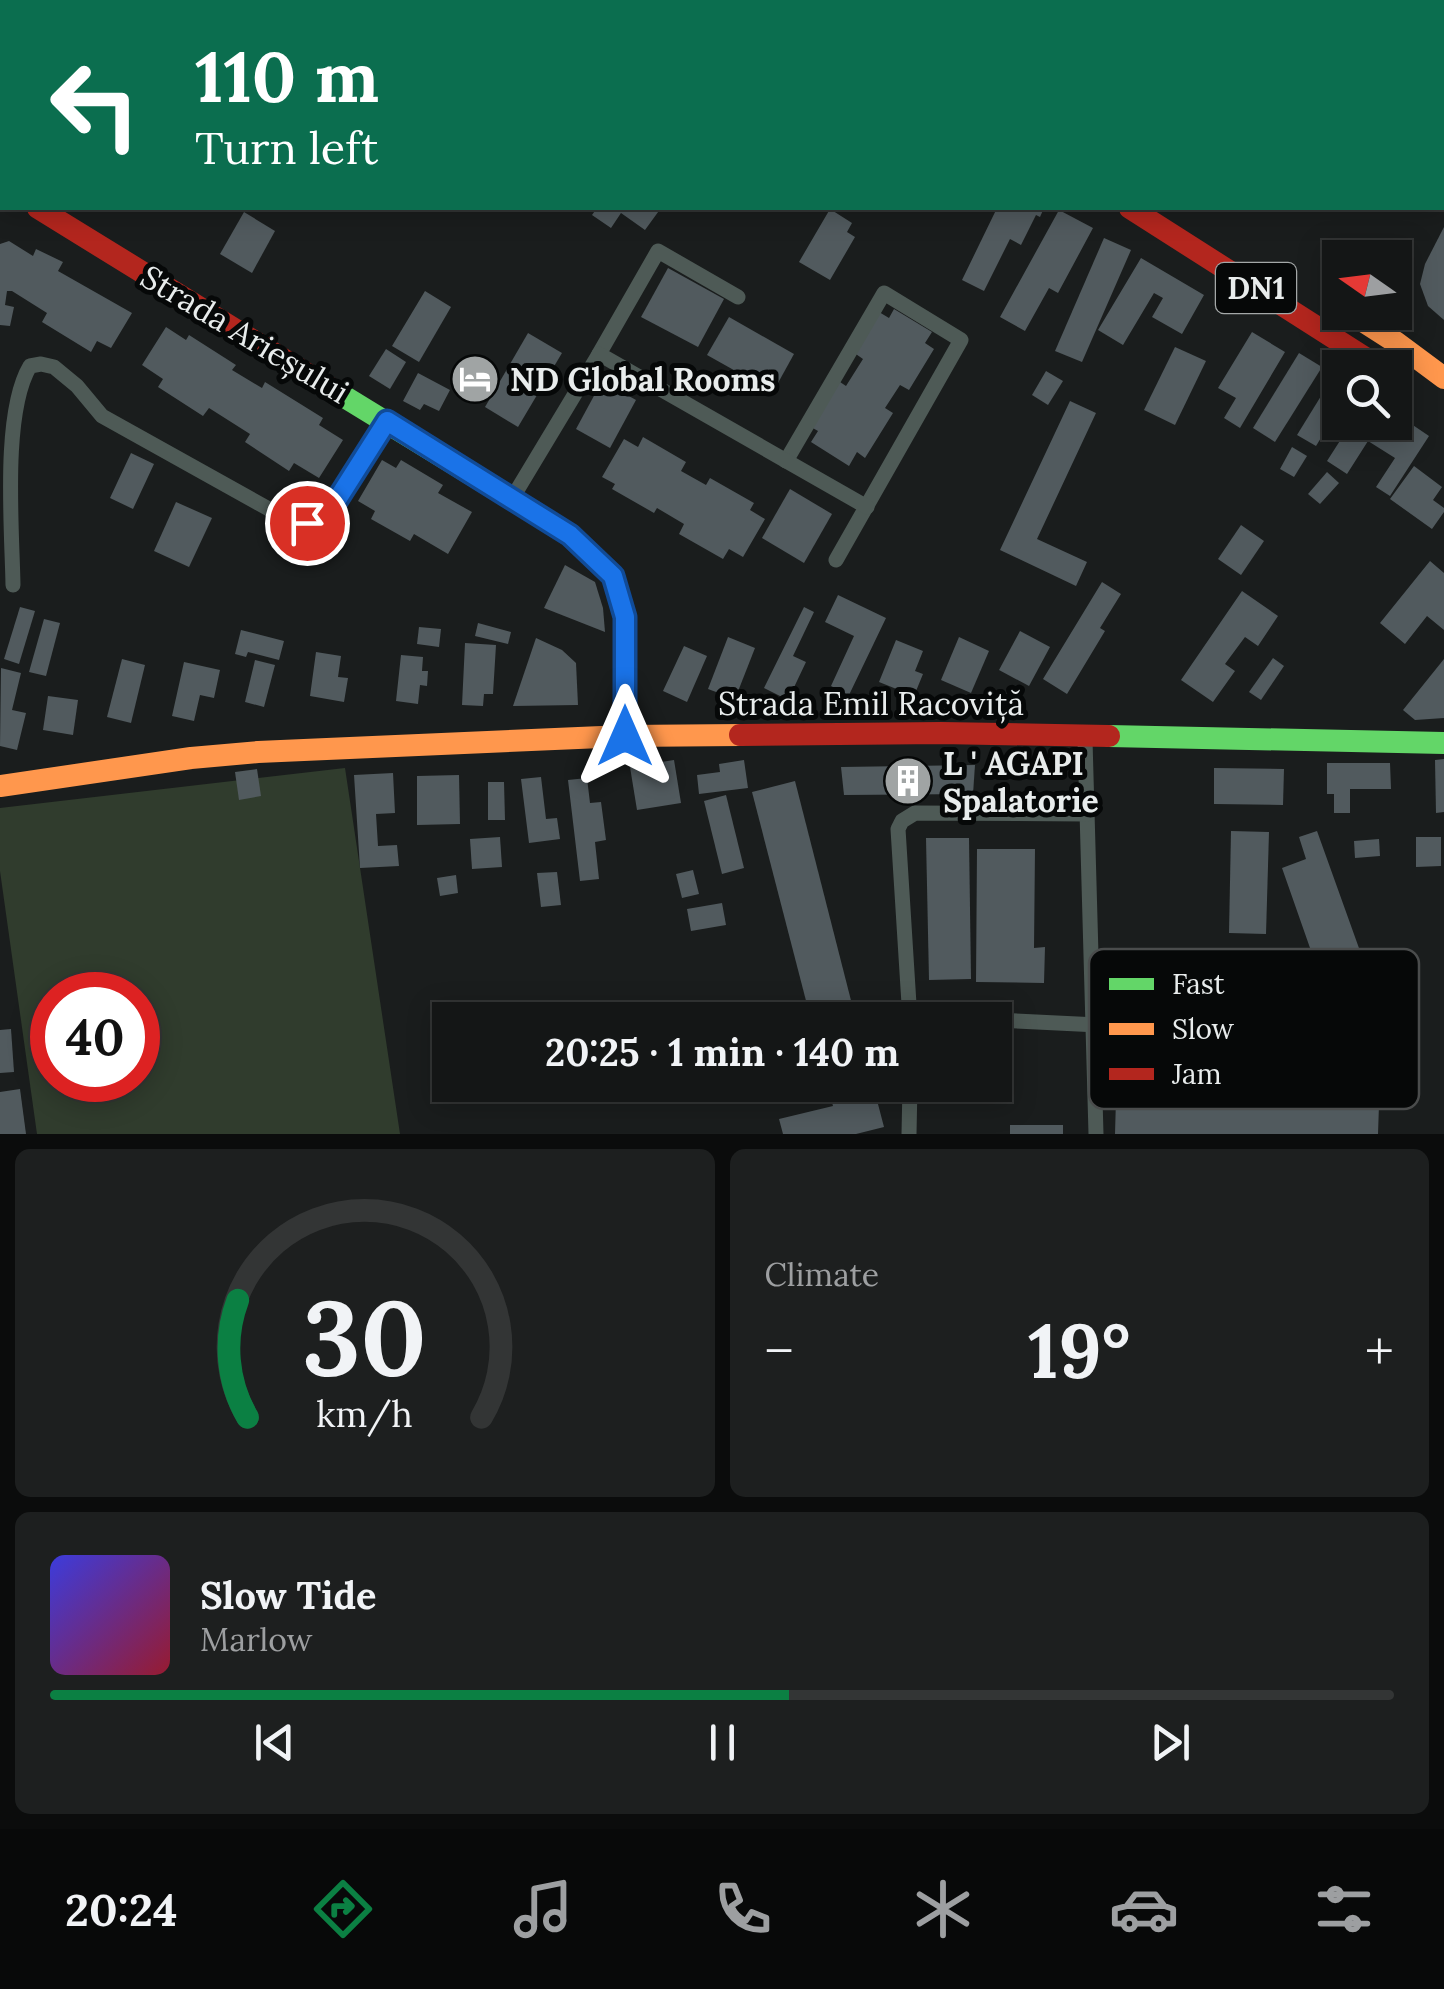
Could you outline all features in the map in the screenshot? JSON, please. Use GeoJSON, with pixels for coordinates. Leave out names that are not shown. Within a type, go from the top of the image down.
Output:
{"type":"FeatureCollection","features":[{"type":"Feature","properties":{"kind":"street","name":"Strada Arieșului"},"geometry":{"type":"LineString","coordinates":[[41,210],[570,535],[613,576],[625,617],[625,736]]}},
{"type":"Feature","properties":{"kind":"street","name":"DN1"},"geometry":{"type":"LineString","coordinates":[[1133,210],[1354,350]]}},
{"type":"Feature","properties":{"kind":"street"},"geometry":{"type":"LineString","coordinates":[[1378,330],[1444,378]]}},
{"type":"Feature","properties":{"kind":"street","name":"Strada Emil Racoviță"},"geometry":{"type":"LineString","coordinates":[[0,786],[258,752],[625,736],[941,732],[1444,743]]}},
{"type":"Feature","properties":{"kind":"lane"},"geometry":{"type":"LineString","coordinates":[[512,498],[658,251],[738,298]]}},
{"type":"Feature","properties":{"kind":"lane"},"geometry":{"type":"LineString","coordinates":[[786,461],[884,294],[961,340],[836,560]]}},
{"type":"Feature","properties":{"kind":"lane"},"geometry":{"type":"LineString","coordinates":[[599,354],[866,507]]}},
{"type":"Feature","properties":{"kind":"lane"},"geometry":{"type":"LineString","coordinates":[[13,584],[6,449],[21,382],[30,366],[54,368],[77,386],[102,416],[285,518],[307,523],[328,514],[387,421]]}},
{"type":"Feature","properties":{"kind":"lane"},"geometry":{"type":"LineString","coordinates":[[1085,736],[1091,949]]}},
{"type":"Feature","properties":{"kind":"lane"},"geometry":{"type":"LineString","coordinates":[[909,1002],[898,829],[902,821],[915,813],[1087,814]]}},
{"type":"Feature","properties":{"kind":"lane"},"geometry":{"type":"LineString","coordinates":[[1012,1021],[1089,1025]]}},
{"type":"Feature","properties":{"kind":"lane"},"geometry":{"type":"LineString","coordinates":[[910,1102],[910,1134]]}},
{"type":"Feature","properties":{"kind":"lane"},"geometry":{"type":"LineString","coordinates":[[1095,1109],[1096,1134]]}},
{"type":"Feature","properties":{"kind":"green space"},"geometry":{"type":"Polygon","coordinates":[[[345,768],[400,1134],[37,1134],[32,1102],[160,1102],[160,972],[30,972],[30,1084],[0,871],[0,808],[345,768]]]}},
{"type":"Feature","properties":{"kind":"building"},"geometry":{"type":"Polygon","coordinates":[[[596,210],[660,210],[645,230],[621,213],[611,228],[592,215],[596,210]]]}},
{"type":"Feature","properties":{"kind":"building"},"geometry":{"type":"Polygon","coordinates":[[[829,210],[852,223],[847,232],[855,237],[830,280],[799,262],[829,210]]]}},
{"type":"Feature","properties":{"kind":"building"},"geometry":{"type":"Polygon","coordinates":[[[996,210],[1043,210],[1040,217],[1036,215],[1021,245],[1010,239],[984,291],[962,280],[996,210]]]}},
{"type":"Feature","properties":{"kind":"building"},"geometry":{"type":"Polygon","coordinates":[[[1059,210],[1093,228],[1058,293],[1049,288],[1025,331],[1000,317],[1059,210]]]}},
{"type":"Feature","properties":{"kind":"building"},"geometry":{"type":"Polygon","coordinates":[[[244,212],[275,231],[252,273],[220,254],[244,212]]]}},
{"type":"Feature","properties":{"kind":"building"},"geometry":{"type":"Polygon","coordinates":[[[1444,227],[1444,320],[1428,306],[1420,284],[1425,264],[1444,227]]]}},
{"type":"Feature","properties":{"kind":"building"},"geometry":{"type":"Polygon","coordinates":[[[1104,238],[1131,250],[1082,362],[1055,351],[1104,238]]]}},
{"type":"Feature","properties":{"kind":"building"},"geometry":{"type":"Polygon","coordinates":[[[9,241],[33,256],[36,249],[63,262],[58,271],[132,313],[111,348],[97,341],[91,352],[42,322],[47,313],[12,291],[7,291],[5,305],[14,307],[10,326],[0,325],[0,244],[9,241]]]}},
{"type":"Feature","properties":{"kind":"building"},"geometry":{"type":"Polygon","coordinates":[[[1141,258],[1204,295],[1182,334],[1152,317],[1163,298],[1154,293],[1123,345],[1098,330],[1141,258]]]}},
{"type":"Feature","properties":{"kind":"building"},"geometry":{"type":"Polygon","coordinates":[[[668,268],[724,299],[698,347],[641,317],[668,268]]]}},
{"type":"Feature","properties":{"kind":"building"},"geometry":{"type":"Polygon","coordinates":[[[425,291],[451,307],[419,362],[392,346],[425,291]]]}},
{"type":"Feature","properties":{"kind":"building"},"geometry":{"type":"Polygon","coordinates":[[[894,309],[932,332],[925,343],[934,349],[909,390],[900,385],[885,408],[893,413],[865,458],[857,452],[849,466],[811,442],[818,431],[811,427],[840,382],[846,386],[863,359],[853,352],[879,312],[889,318],[894,309]]]}},
{"type":"Feature","properties":{"kind":"building"},"geometry":{"type":"Polygon","coordinates":[[[729,317],[794,354],[773,392],[707,355],[729,317]]]}},
{"type":"Feature","properties":{"kind":"building"},"geometry":{"type":"Polygon","coordinates":[[[166,327],[186,340],[189,335],[236,365],[232,370],[262,388],[265,382],[323,418],[319,425],[343,440],[319,478],[294,463],[289,471],[245,442],[250,434],[209,408],[203,416],[158,387],[163,379],[142,365],[166,327]]]}},
{"type":"Feature","properties":{"kind":"building"},"geometry":{"type":"Polygon","coordinates":[[[1252,332],[1285,352],[1240,428],[1224,418],[1236,398],[1218,388],[1252,332]]]}},
{"type":"Feature","properties":{"kind":"building"},"geometry":{"type":"Polygon","coordinates":[[[528,333],[562,353],[518,427],[485,407],[528,333]]]}},
{"type":"Feature","properties":{"kind":"building"},"geometry":{"type":"Polygon","coordinates":[[[1175,347],[1206,361],[1175,425],[1144,410],[1175,347]]]}},
{"type":"Feature","properties":{"kind":"building"},"geometry":{"type":"Polygon","coordinates":[[[386,349],[406,362],[390,389],[369,376],[386,349]]]}},
{"type":"Feature","properties":{"kind":"building"},"geometry":{"type":"Polygon","coordinates":[[[1299,353],[1322,367],[1275,442],[1253,428],[1299,353]]]}},
{"type":"Feature","properties":{"kind":"building","name":"ND Global Rooms"},"geometry":{"type":"Polygon","coordinates":[[[465,359],[496,376],[483,399],[453,382],[465,359]]]}},
{"type":"Feature","properties":{"kind":"building"},"geometry":{"type":"Polygon","coordinates":[[[1046,371],[1063,381],[1048,405],[1032,395],[1046,371]]]}},
{"type":"Feature","properties":{"kind":"building"},"geometry":{"type":"Polygon","coordinates":[[[418,373],[450,390],[439,411],[424,404],[420,410],[403,401],[418,373]]]}},
{"type":"Feature","properties":{"kind":"building"},"geometry":{"type":"Polygon","coordinates":[[[602,381],[636,400],[610,448],[576,429],[602,381]]]}},
{"type":"Feature","properties":{"kind":"building"},"geometry":{"type":"Polygon","coordinates":[[[1322,394],[1322,436],[1316,446],[1297,435],[1322,394]]]}},
{"type":"Feature","properties":{"kind":"building"},"geometry":{"type":"Polygon","coordinates":[[[1070,401],[1096,413],[1037,539],[1087,562],[1076,586],[1000,550],[1070,401]]]}},
{"type":"Feature","properties":{"kind":"building"},"geometry":{"type":"Polygon","coordinates":[[[1412,424],[1429,436],[1390,496],[1376,487],[1395,458],[1368,441],[1347,474],[1327,461],[1340,440],[1412,440],[1412,424]]]}},
{"type":"Feature","properties":{"kind":"building"},"geometry":{"type":"Polygon","coordinates":[[[643,437],[686,462],[681,471],[706,485],[710,478],[754,503],[750,510],[765,519],[743,557],[729,549],[723,559],[679,534],[684,524],[657,508],[654,513],[612,489],[615,484],[602,477],[624,439],[638,447],[643,437]]]}},
{"type":"Feature","properties":{"kind":"building"},"geometry":{"type":"Polygon","coordinates":[[[1292,447],[1307,456],[1294,477],[1280,469],[1292,447]]]}},
{"type":"Feature","properties":{"kind":"building"},"geometry":{"type":"Polygon","coordinates":[[[131,453],[154,464],[133,509],[110,498],[131,453]]]}},
{"type":"Feature","properties":{"kind":"building"},"geometry":{"type":"Polygon","coordinates":[[[382,460],[396,468],[401,460],[443,485],[438,493],[472,512],[448,554],[414,534],[410,541],[371,519],[375,511],[358,501],[382,460]]]}},
{"type":"Feature","properties":{"kind":"building"},"geometry":{"type":"Polygon","coordinates":[[[1414,466],[1442,487],[1433,500],[1444,512],[1432,529],[1390,499],[1414,466]]]}},
{"type":"Feature","properties":{"kind":"building"},"geometry":{"type":"Polygon","coordinates":[[[1327,472],[1339,483],[1320,504],[1308,494],[1327,472]]]}},
{"type":"Feature","properties":{"kind":"building"},"geometry":{"type":"Polygon","coordinates":[[[790,489],[832,514],[804,563],[762,538],[790,489]]]}},
{"type":"Feature","properties":{"kind":"building"},"geometry":{"type":"Polygon","coordinates":[[[176,502],[212,518],[189,567],[154,551],[176,502]]]}},
{"type":"Feature","properties":{"kind":"building"},"geometry":{"type":"Polygon","coordinates":[[[1241,525],[1264,541],[1241,575],[1218,559],[1241,525]]]}},
{"type":"Feature","properties":{"kind":"building"},"geometry":{"type":"Polygon","coordinates":[[[1430,561],[1444,573],[1444,630],[1427,616],[1405,644],[1380,623],[1430,561]]]}},
{"type":"Feature","properties":{"kind":"building"},"geometry":{"type":"Polygon","coordinates":[[[565,565],[595,582],[605,632],[544,608],[565,565]]]}},
{"type":"Feature","properties":{"kind":"building"},"geometry":{"type":"Polygon","coordinates":[[[1102,582],[1121,594],[1100,628],[1105,631],[1067,694],[1043,679],[1102,582]]]}},
{"type":"Feature","properties":{"kind":"building"},"geometry":{"type":"Polygon","coordinates":[[[1242,591],[1278,616],[1258,646],[1245,637],[1225,664],[1235,671],[1213,702],[1181,680],[1242,591]]]}},
{"type":"Feature","properties":{"kind":"building"},"geometry":{"type":"Polygon","coordinates":[[[838,595],[886,618],[849,695],[831,686],[854,636],[825,622],[838,595]]]}},
{"type":"Feature","properties":{"kind":"building"},"geometry":{"type":"Polygon","coordinates":[[[20,607],[35,611],[19,664],[4,659],[20,607]]]}},
{"type":"Feature","properties":{"kind":"building"},"geometry":{"type":"Polygon","coordinates":[[[804,607],[814,612],[793,656],[806,662],[788,700],[764,688],[804,607]]]}},
{"type":"Feature","properties":{"kind":"building"},"geometry":{"type":"Polygon","coordinates":[[[44,619],[60,623],[46,676],[29,672],[44,619]]]}},
{"type":"Feature","properties":{"kind":"building"},"geometry":{"type":"Polygon","coordinates":[[[478,623],[511,632],[508,644],[475,636],[478,623]]]}},
{"type":"Feature","properties":{"kind":"building"},"geometry":{"type":"Polygon","coordinates":[[[419,627],[441,629],[439,647],[417,644],[419,627]]]}},
{"type":"Feature","properties":{"kind":"building"},"geometry":{"type":"Polygon","coordinates":[[[241,630],[284,641],[279,660],[248,652],[246,657],[235,654],[241,630]]]}},
{"type":"Feature","properties":{"kind":"building"},"geometry":{"type":"Polygon","coordinates":[[[1020,631],[1050,647],[1029,686],[999,670],[1020,631]]]}},
{"type":"Feature","properties":{"kind":"building"},"geometry":{"type":"Polygon","coordinates":[[[728,637],[755,648],[735,699],[708,689],[728,637]]]}},
{"type":"Feature","properties":{"kind":"building"},"geometry":{"type":"Polygon","coordinates":[[[959,637],[989,651],[971,693],[941,680],[959,637]]]}},
{"type":"Feature","properties":{"kind":"building"},"geometry":{"type":"Polygon","coordinates":[[[536,638],[562,650],[576,663],[578,705],[513,706],[536,638]]]}},
{"type":"Feature","properties":{"kind":"building"},"geometry":{"type":"Polygon","coordinates":[[[896,640],[923,651],[915,671],[923,674],[914,696],[879,682],[896,640]]]}},
{"type":"Feature","properties":{"kind":"building"},"geometry":{"type":"Polygon","coordinates":[[[465,643],[496,645],[493,694],[484,694],[483,706],[462,705],[465,643]]]}},
{"type":"Feature","properties":{"kind":"building"},"geometry":{"type":"Polygon","coordinates":[[[684,646],[707,656],[687,702],[663,691],[684,646]]]}},
{"type":"Feature","properties":{"kind":"building"},"geometry":{"type":"Polygon","coordinates":[[[316,652],[341,656],[338,677],[348,678],[344,702],[310,696],[316,652]]]}},
{"type":"Feature","properties":{"kind":"building"},"geometry":{"type":"Polygon","coordinates":[[[401,655],[423,657],[422,671],[428,671],[427,686],[420,685],[418,704],[396,701],[401,655]]]}},
{"type":"Feature","properties":{"kind":"building"},"geometry":{"type":"Polygon","coordinates":[[[1273,658],[1284,666],[1261,700],[1249,692],[1273,658]]]}},
{"type":"Feature","properties":{"kind":"building"},"geometry":{"type":"Polygon","coordinates":[[[122,659],[145,665],[131,723],[107,717],[122,659]]]}},
{"type":"Feature","properties":{"kind":"building"},"geometry":{"type":"Polygon","coordinates":[[[1444,659],[1444,718],[1415,720],[1403,710],[1444,659]]]}},
{"type":"Feature","properties":{"kind":"building"},"geometry":{"type":"Polygon","coordinates":[[[255,660],[275,665],[264,707],[245,702],[255,660]]]}},
{"type":"Feature","properties":{"kind":"building"},"geometry":{"type":"Polygon","coordinates":[[[184,662],[220,670],[214,698],[200,695],[194,721],[172,716],[184,662]]]}},
{"type":"Feature","properties":{"kind":"building"},"geometry":{"type":"Polygon","coordinates":[[[1,668],[21,673],[12,710],[26,713],[17,750],[0,746],[1,668]]]}},
{"type":"Feature","properties":{"kind":"building"},"geometry":{"type":"Polygon","coordinates":[[[48,696],[78,700],[73,735],[43,730],[48,696]]]}},
{"type":"Feature","properties":{"kind":"building"},"geometry":{"type":"Polygon","coordinates":[[[1444,759],[1444,812],[1436,813],[1435,760],[1444,759]]]}},
{"type":"Feature","properties":{"kind":"building"},"geometry":{"type":"Polygon","coordinates":[[[674,760],[681,803],[637,810],[630,767],[674,760]]]}},
{"type":"Feature","properties":{"kind":"building"},"geometry":{"type":"Polygon","coordinates":[[[744,760],[748,788],[699,794],[697,775],[720,772],[719,764],[744,760]]]}},
{"type":"Feature","properties":{"kind":"building"},"geometry":{"type":"Polygon","coordinates":[[[1327,763],[1390,763],[1391,789],[1350,789],[1350,813],[1334,813],[1334,794],[1327,794],[1327,763]]]}},
{"type":"Feature","properties":{"kind":"building","name":"L ' AGAPI Spalatorie"},"geometry":{"type":"Polygon","coordinates":[[[975,765],[973,794],[844,795],[841,767],[975,765]]]}},
{"type":"Feature","properties":{"kind":"building"},"geometry":{"type":"Polygon","coordinates":[[[1214,768],[1284,769],[1283,805],[1214,804],[1214,768]]]}},
{"type":"Feature","properties":{"kind":"building"},"geometry":{"type":"Polygon","coordinates":[[[257,769],[261,796],[239,800],[235,772],[257,769]]]}},
{"type":"Feature","properties":{"kind":"building"},"geometry":{"type":"Polygon","coordinates":[[[393,773],[395,813],[376,814],[378,846],[397,845],[399,866],[360,868],[354,775],[393,773]]]}},
{"type":"Feature","properties":{"kind":"building"},"geometry":{"type":"Polygon","coordinates":[[[459,775],[460,824],[417,825],[417,776],[459,775]]]}},
{"type":"Feature","properties":{"kind":"building"},"geometry":{"type":"Polygon","coordinates":[[[541,777],[546,819],[557,818],[560,839],[529,843],[521,779],[541,777]]]}},
{"type":"Feature","properties":{"kind":"building"},"geometry":{"type":"Polygon","coordinates":[[[587,778],[590,803],[601,802],[606,840],[595,842],[599,879],[580,881],[568,780],[587,778]]]}},
{"type":"Feature","properties":{"kind":"building"},"geometry":{"type":"Polygon","coordinates":[[[795,781],[851,1002],[806,1002],[752,792],[795,781]]]}},
{"type":"Feature","properties":{"kind":"building"},"geometry":{"type":"Polygon","coordinates":[[[488,782],[504,782],[505,820],[488,820],[488,782]]]}},
{"type":"Feature","properties":{"kind":"building"},"geometry":{"type":"Polygon","coordinates":[[[726,795],[744,868],[722,874],[704,801],[726,795]]]}},
{"type":"Feature","properties":{"kind":"building"},"geometry":{"type":"Polygon","coordinates":[[[1231,831],[1269,832],[1266,934],[1229,933],[1231,831]]]}},
{"type":"Feature","properties":{"kind":"building"},"geometry":{"type":"Polygon","coordinates":[[[1317,831],[1359,949],[1310,949],[1282,868],[1306,859],[1299,837],[1317,831]]]}},
{"type":"Feature","properties":{"kind":"building"},"geometry":{"type":"Polygon","coordinates":[[[500,837],[502,867],[472,869],[470,839],[500,837]]]}},
{"type":"Feature","properties":{"kind":"building"},"geometry":{"type":"Polygon","coordinates":[[[1416,837],[1441,837],[1441,866],[1416,867],[1416,837]]]}},
{"type":"Feature","properties":{"kind":"building"},"geometry":{"type":"Polygon","coordinates":[[[926,838],[969,838],[971,979],[929,980],[926,838]]]}},
{"type":"Feature","properties":{"kind":"building"},"geometry":{"type":"Polygon","coordinates":[[[1379,839],[1380,856],[1355,858],[1354,841],[1379,839]]]}},
{"type":"Feature","properties":{"kind":"building"},"geometry":{"type":"Polygon","coordinates":[[[977,849],[1035,849],[1034,948],[1045,947],[1044,983],[976,982],[977,849]]]}},
{"type":"Feature","properties":{"kind":"building"},"geometry":{"type":"Polygon","coordinates":[[[693,870],[699,894],[682,898],[676,874],[693,870]]]}},
{"type":"Feature","properties":{"kind":"building"},"geometry":{"type":"Polygon","coordinates":[[[557,872],[561,905],[541,907],[537,873],[557,872]]]}},
{"type":"Feature","properties":{"kind":"building"},"geometry":{"type":"Polygon","coordinates":[[[456,875],[458,893],[440,896],[437,878],[456,875]]]}},
{"type":"Feature","properties":{"kind":"building"},"geometry":{"type":"Polygon","coordinates":[[[722,903],[726,925],[691,931],[687,909],[722,903]]]}},
{"type":"Feature","properties":{"kind":"building"},"geometry":{"type":"Polygon","coordinates":[[[11,1029],[14,1072],[0,1073],[0,1030],[11,1029]]]}},
{"type":"Feature","properties":{"kind":"building"},"geometry":{"type":"Polygon","coordinates":[[[20,1089],[26,1134],[0,1134],[0,1092],[20,1089]]]}},
{"type":"Feature","properties":{"kind":"building"},"geometry":{"type":"Polygon","coordinates":[[[832,1102],[877,1102],[884,1127],[856,1134],[783,1134],[779,1119],[833,1106],[832,1102]]]}},
{"type":"Feature","properties":{"kind":"building"},"geometry":{"type":"Polygon","coordinates":[[[1116,1109],[1379,1109],[1378,1134],[1115,1134],[1116,1109]]]}},
{"type":"Feature","properties":{"kind":"building"},"geometry":{"type":"Polygon","coordinates":[[[1010,1125],[1063,1125],[1063,1134],[1010,1134],[1010,1125]]]}},
{"type":"Feature","properties":{"kind":"traffic: fast"},"geometry":{"type":"LineString","coordinates":[[335,391],[570,535],[613,576],[625,617],[625,736]]}},
{"type":"Feature","properties":{"kind":"traffic: fast"},"geometry":{"type":"LineString","coordinates":[[1109,736],[1444,743]]}},
{"type":"Feature","properties":{"kind":"traffic: slow"},"geometry":{"type":"LineString","coordinates":[[1377,330],[1444,378]]}},
{"type":"Feature","properties":{"kind":"traffic: slow"},"geometry":{"type":"LineString","coordinates":[[0,786],[258,752],[625,736],[740,735]]}},
{"type":"Feature","properties":{"kind":"traffic: jam"},"geometry":{"type":"LineString","coordinates":[[41,210],[335,391]]}},
{"type":"Feature","properties":{"kind":"traffic: jam"},"geometry":{"type":"LineString","coordinates":[[1133,210],[1353,350]]}},
{"type":"Feature","properties":{"kind":"traffic: jam"},"geometry":{"type":"LineString","coordinates":[[740,735],[1109,736]]}},
{"type":"Feature","properties":{"kind":"place","name":"ND Global Rooms"},"geometry":{"type":"Point","coordinates":[475,379]}},
{"type":"Feature","properties":{"kind":"place","name":"L ' AGAPI Spalatorie"},"geometry":{"type":"Point","coordinates":[908,781]}},
{"type":"Feature","properties":{"kind":"route"},"geometry":{"type":"LineString","coordinates":[[307,523],[328,514],[387,421],[570,535],[613,576],[625,617],[625,736]]}}]}
